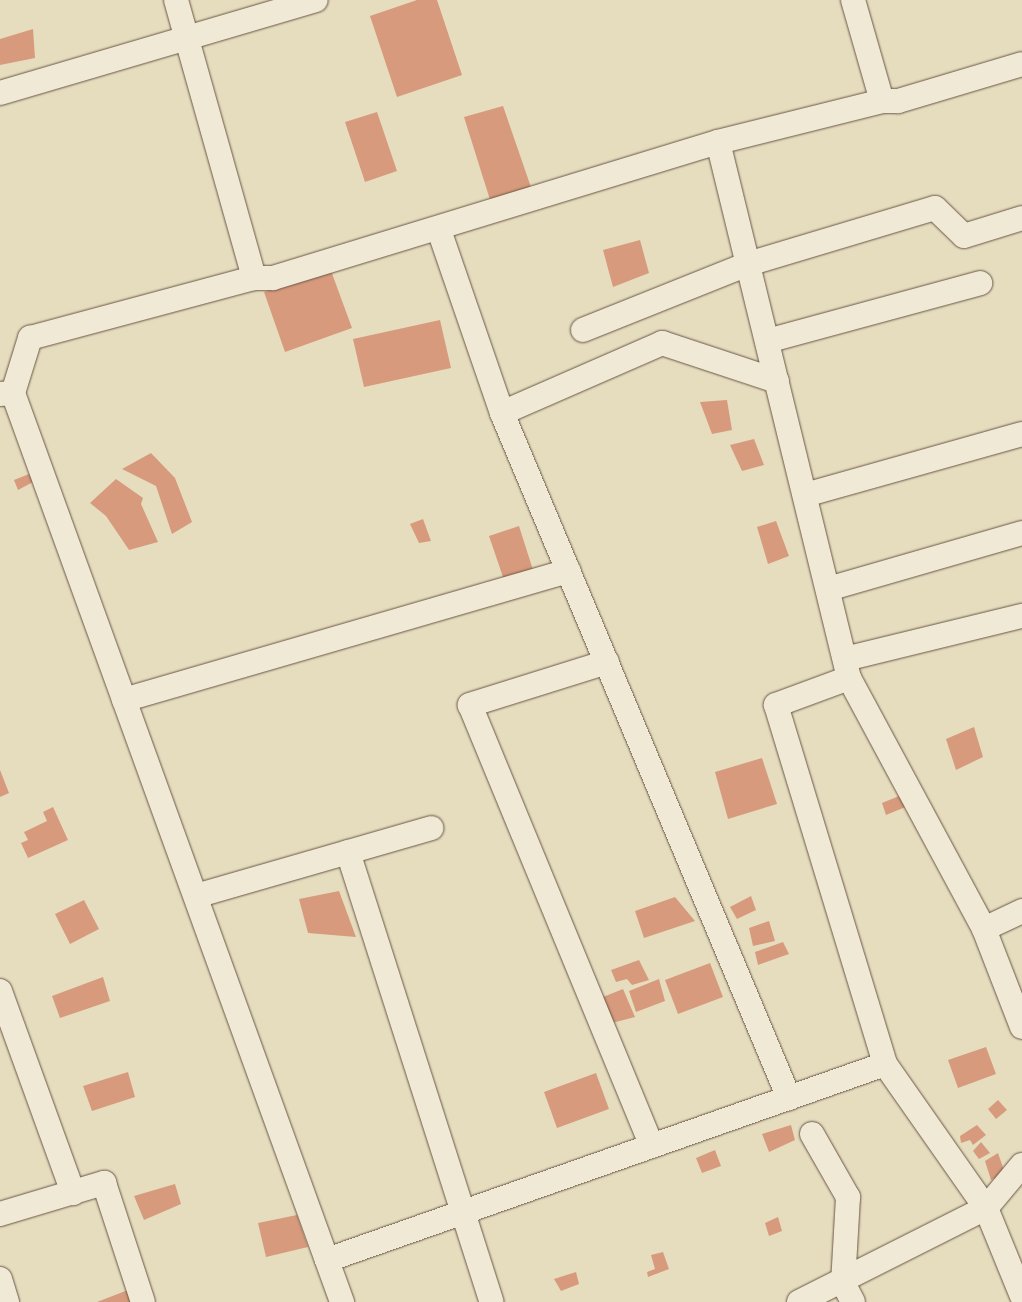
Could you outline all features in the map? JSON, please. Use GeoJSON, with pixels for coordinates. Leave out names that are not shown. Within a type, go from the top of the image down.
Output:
{"type":"FeatureCollection","features":[{"type":"Feature","properties":{"kind":"street"},"geometry":{"type":"LineString","coordinates":[[176,0],[254,278]]}},
{"type":"Feature","properties":{"kind":"street"},"geometry":{"type":"LineString","coordinates":[[0,93],[185,36],[316,0]]}},
{"type":"Feature","properties":{"kind":"street"},"geometry":{"type":"LineString","coordinates":[[853,0],[882,100]]}},
{"type":"Feature","properties":{"kind":"street"},"geometry":{"type":"LineString","coordinates":[[342,1302],[124,700],[7,393],[30,338],[254,278],[273,278],[439,230],[718,142],[882,100],[898,101],[1022,64]]}},
{"type":"Feature","properties":{"kind":"street"},"geometry":{"type":"LineString","coordinates":[[718,142],[847,668],[984,929],[1022,1027]]}},
{"type":"Feature","properties":{"kind":"street"},"geometry":{"type":"LineString","coordinates":[[583,330],[748,264],[935,208],[964,236],[1022,218]]}},
{"type":"Feature","properties":{"kind":"street"},"geometry":{"type":"LineString","coordinates":[[439,230],[502,413],[788,1098]]}},
{"type":"Feature","properties":{"kind":"street"},"geometry":{"type":"LineString","coordinates":[[767,341],[980,283]]}},
{"type":"Feature","properties":{"kind":"street"},"geometry":{"type":"LineString","coordinates":[[502,413],[662,343],[777,381]]}},
{"type":"Feature","properties":{"kind":"street"},"geometry":{"type":"LineString","coordinates":[[805,495],[1022,434]]}},
{"type":"Feature","properties":{"kind":"street"},"geometry":{"type":"LineString","coordinates":[[828,590],[1022,533]]}},
{"type":"Feature","properties":{"kind":"street"},"geometry":{"type":"LineString","coordinates":[[124,700],[569,572]]}},
{"type":"Feature","properties":{"kind":"street"},"geometry":{"type":"LineString","coordinates":[[1022,616],[847,668],[776,705],[885,1064],[986,1208],[1014,1255],[1022,1296]]}},
{"type":"Feature","properties":{"kind":"street"},"geometry":{"type":"LineString","coordinates":[[607,662],[470,705],[652,1146]]}},
{"type":"Feature","properties":{"kind":"street"},"geometry":{"type":"LineString","coordinates":[[196,896],[431,828]]}},
{"type":"Feature","properties":{"kind":"street"},"geometry":{"type":"LineString","coordinates":[[348,852],[492,1302]]}},
{"type":"Feature","properties":{"kind":"street"},"geometry":{"type":"LineString","coordinates":[[984,929],[1022,910]]}},
{"type":"Feature","properties":{"kind":"street"},"geometry":{"type":"LineString","coordinates":[[0,991],[73,1193]]}},
{"type":"Feature","properties":{"kind":"street"},"geometry":{"type":"LineString","coordinates":[[327,1260],[885,1064]]}},
{"type":"Feature","properties":{"kind":"street"},"geometry":{"type":"LineString","coordinates":[[812,1134],[848,1197],[848,1292]]}},
{"type":"Feature","properties":{"kind":"street"},"geometry":{"type":"LineString","coordinates":[[799,1302],[848,1292],[986,1208],[1022,1165]]}},
{"type":"Feature","properties":{"kind":"street"},"geometry":{"type":"LineString","coordinates":[[0,1214],[104,1183],[143,1302]]}},
{"type":"Feature","properties":{"kind":"street"},"geometry":{"type":"LineString","coordinates":[[0,1279],[7,1302]]}},
{"type":"Feature","properties":{"kind":"building"},"geometry":{"type":"Polygon","coordinates":[[[417,0],[437,0],[462,75],[397,97],[370,16],[417,0]]]}},
{"type":"Feature","properties":{"kind":"building"},"geometry":{"type":"Polygon","coordinates":[[[33,29],[35,58],[0,65],[0,39],[33,29]]]}},
{"type":"Feature","properties":{"kind":"building"},"geometry":{"type":"Polygon","coordinates":[[[503,106],[534,196],[491,203],[464,117],[503,106]]]}},
{"type":"Feature","properties":{"kind":"building"},"geometry":{"type":"Polygon","coordinates":[[[377,112],[397,171],[365,182],[345,122],[377,112]]]}},
{"type":"Feature","properties":{"kind":"building"},"geometry":{"type":"Polygon","coordinates":[[[640,240],[649,273],[613,287],[603,250],[640,240]]]}},
{"type":"Feature","properties":{"kind":"building"},"geometry":{"type":"Polygon","coordinates":[[[330,268],[352,328],[285,352],[264,292],[330,268]]]}},
{"type":"Feature","properties":{"kind":"building"},"geometry":{"type":"Polygon","coordinates":[[[440,320],[451,368],[364,387],[353,339],[440,320]]]}},
{"type":"Feature","properties":{"kind":"building"},"geometry":{"type":"Polygon","coordinates":[[[727,400],[732,430],[712,434],[700,402],[727,400]]]}},
{"type":"Feature","properties":{"kind":"building"},"geometry":{"type":"Polygon","coordinates":[[[754,439],[764,465],[742,471],[730,445],[754,439]]]}},
{"type":"Feature","properties":{"kind":"building"},"geometry":{"type":"Polygon","coordinates":[[[151,453],[175,478],[192,522],[172,534],[156,486],[122,469],[151,453]]]}},
{"type":"Feature","properties":{"kind":"building"},"geometry":{"type":"Polygon","coordinates":[[[29,474],[33,482],[18,490],[14,480],[29,474]]]}},
{"type":"Feature","properties":{"kind":"building"},"geometry":{"type":"Polygon","coordinates":[[[116,479],[143,498],[141,504],[158,542],[129,550],[106,516],[90,503],[116,479]]]}},
{"type":"Feature","properties":{"kind":"building"},"geometry":{"type":"Polygon","coordinates":[[[423,519],[431,541],[419,543],[410,524],[423,519]]]}},
{"type":"Feature","properties":{"kind":"building"},"geometry":{"type":"Polygon","coordinates":[[[776,521],[789,556],[768,564],[757,527],[776,521]]]}},
{"type":"Feature","properties":{"kind":"building"},"geometry":{"type":"Polygon","coordinates":[[[519,526],[533,570],[504,580],[489,536],[519,526]]]}},
{"type":"Feature","properties":{"kind":"building"},"geometry":{"type":"Polygon","coordinates":[[[974,727],[983,757],[956,770],[946,739],[974,727]]]}},
{"type":"Feature","properties":{"kind":"building"},"geometry":{"type":"Polygon","coordinates":[[[762,758],[777,804],[728,819],[715,772],[762,758]]]}},
{"type":"Feature","properties":{"kind":"building"},"geometry":{"type":"Polygon","coordinates":[[[0,770],[9,793],[0,797],[0,770]]]}},
{"type":"Feature","properties":{"kind":"building"},"geometry":{"type":"Polygon","coordinates":[[[904,794],[908,806],[886,815],[882,803],[904,794]]]}},
{"type":"Feature","properties":{"kind":"building"},"geometry":{"type":"Polygon","coordinates":[[[53,807],[68,840],[28,858],[21,843],[28,840],[24,832],[47,821],[43,812],[53,807]]]}},
{"type":"Feature","properties":{"kind":"building"},"geometry":{"type":"Polygon","coordinates":[[[339,891],[356,937],[308,933],[299,899],[339,891]]]}},
{"type":"Feature","properties":{"kind":"building"},"geometry":{"type":"Polygon","coordinates":[[[751,896],[756,910],[737,919],[730,907],[751,896]]]}},
{"type":"Feature","properties":{"kind":"building"},"geometry":{"type":"Polygon","coordinates":[[[675,897],[695,921],[644,938],[635,911],[675,897]]]}},
{"type":"Feature","properties":{"kind":"building"},"geometry":{"type":"Polygon","coordinates":[[[84,900],[99,929],[70,944],[55,914],[84,900]]]}},
{"type":"Feature","properties":{"kind":"building"},"geometry":{"type":"Polygon","coordinates":[[[769,921],[775,941],[753,946],[749,928],[769,921]]]}},
{"type":"Feature","properties":{"kind":"building"},"geometry":{"type":"Polygon","coordinates":[[[783,942],[789,954],[758,965],[755,952],[783,942]]]}},
{"type":"Feature","properties":{"kind":"building"},"geometry":{"type":"Polygon","coordinates":[[[639,960],[649,980],[632,985],[627,979],[616,982],[611,970],[639,960]]]}},
{"type":"Feature","properties":{"kind":"building"},"geometry":{"type":"Polygon","coordinates":[[[710,963],[723,997],[678,1014],[665,980],[710,963]]]}},
{"type":"Feature","properties":{"kind":"building"},"geometry":{"type":"Polygon","coordinates":[[[103,977],[110,1001],[60,1018],[52,996],[103,977]]]}},
{"type":"Feature","properties":{"kind":"building"},"geometry":{"type":"Polygon","coordinates":[[[659,979],[665,1001],[636,1012],[629,991],[659,979]]]}},
{"type":"Feature","properties":{"kind":"building"},"geometry":{"type":"Polygon","coordinates":[[[623,989],[635,1017],[612,1023],[603,997],[623,989]]]}},
{"type":"Feature","properties":{"kind":"building"},"geometry":{"type":"Polygon","coordinates":[[[986,1047],[996,1074],[958,1088],[948,1060],[986,1047]]]}},
{"type":"Feature","properties":{"kind":"building"},"geometry":{"type":"Polygon","coordinates":[[[128,1072],[135,1097],[92,1111],[83,1086],[128,1072]]]}},
{"type":"Feature","properties":{"kind":"building"},"geometry":{"type":"Polygon","coordinates":[[[596,1073],[609,1109],[557,1128],[544,1092],[596,1073]]]}},
{"type":"Feature","properties":{"kind":"building"},"geometry":{"type":"Polygon","coordinates":[[[998,1100],[1007,1110],[996,1119],[988,1109],[998,1100]]]}},
{"type":"Feature","properties":{"kind":"building"},"geometry":{"type":"Polygon","coordinates":[[[791,1125],[795,1140],[769,1152],[762,1134],[791,1125]]]}},
{"type":"Feature","properties":{"kind":"building"},"geometry":{"type":"Polygon","coordinates":[[[977,1125],[986,1135],[973,1145],[970,1140],[961,1143],[960,1136],[977,1125]]]}},
{"type":"Feature","properties":{"kind":"building"},"geometry":{"type":"Polygon","coordinates":[[[981,1142],[990,1153],[979,1159],[973,1151],[981,1142]]]}},
{"type":"Feature","properties":{"kind":"building"},"geometry":{"type":"Polygon","coordinates":[[[715,1150],[721,1166],[702,1173],[696,1158],[715,1150]]]}},
{"type":"Feature","properties":{"kind":"building"},"geometry":{"type":"Polygon","coordinates":[[[998,1153],[1005,1173],[991,1180],[985,1161],[998,1153]]]}},
{"type":"Feature","properties":{"kind":"building"},"geometry":{"type":"Polygon","coordinates":[[[175,1184],[181,1204],[144,1220],[134,1196],[175,1184]]]}},
{"type":"Feature","properties":{"kind":"building"},"geometry":{"type":"Polygon","coordinates":[[[297,1215],[308,1247],[266,1257],[258,1223],[297,1215]]]}},
{"type":"Feature","properties":{"kind":"building"},"geometry":{"type":"Polygon","coordinates":[[[778,1217],[782,1231],[769,1236],[765,1223],[778,1217]]]}},
{"type":"Feature","properties":{"kind":"building"},"geometry":{"type":"Polygon","coordinates":[[[663,1252],[669,1269],[648,1277],[647,1272],[655,1269],[651,1255],[663,1252]]]}},
{"type":"Feature","properties":{"kind":"building"},"geometry":{"type":"Polygon","coordinates":[[[576,1272],[579,1284],[561,1291],[554,1279],[576,1272]]]}},
{"type":"Feature","properties":{"kind":"building"},"geometry":{"type":"Polygon","coordinates":[[[128,1290],[131,1302],[97,1302],[128,1290]]]}}]}
